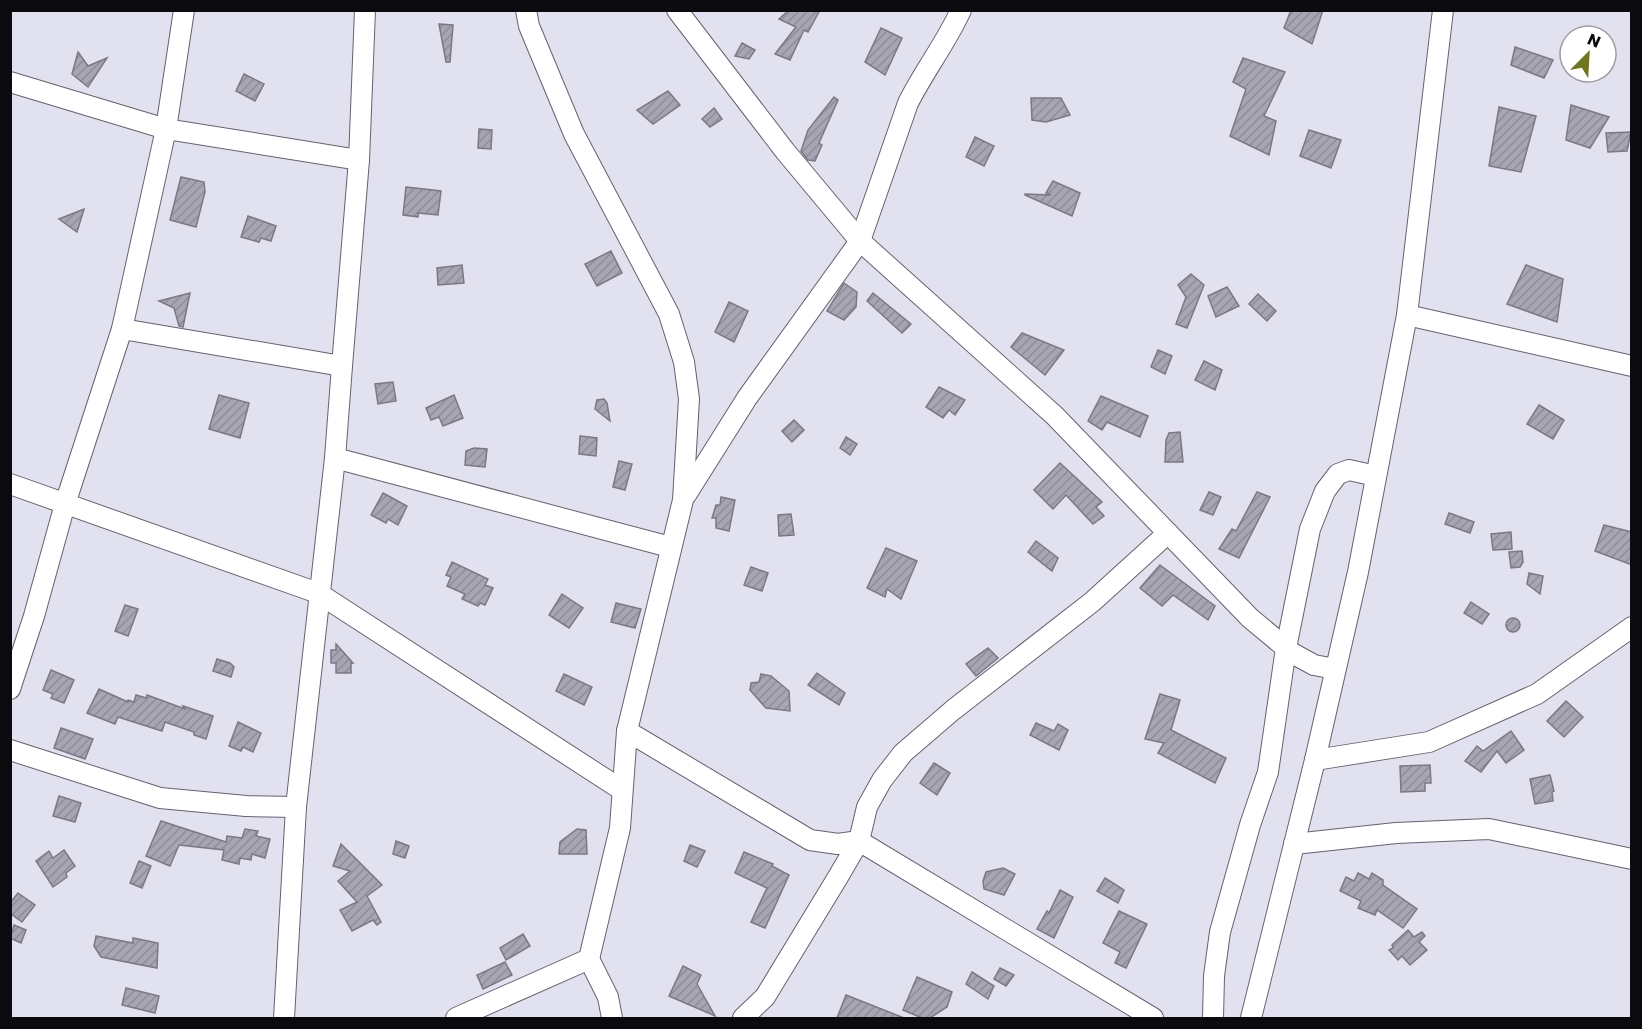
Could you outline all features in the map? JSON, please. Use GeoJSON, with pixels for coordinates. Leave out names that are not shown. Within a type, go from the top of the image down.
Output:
{"type":"FeatureCollection","features":[{"type":"Feature","properties":{"kind":"street"},"geometry":{"type":"LineString","coordinates":[[10,689],[34,616],[65,504],[122,329],[166,129],[184,10]]}},
{"type":"Feature","properties":{"kind":"street"},"geometry":{"type":"LineString","coordinates":[[284,1018],[296,807],[318,593],[335,458],[359,160],[365,10]]}},
{"type":"Feature","properties":{"kind":"street"},"geometry":{"type":"LineString","coordinates":[[526,10],[529,26],[574,134],[669,314],[684,363],[688,399],[683,500],[627,731],[620,828],[589,959],[608,997],[612,1018]]}},
{"type":"Feature","properties":{"kind":"street"},"geometry":{"type":"LineString","coordinates":[[677,10],[785,151],[860,241],[1055,416],[1250,618],[1286,648],[1314,664],[1335,669]]}},
{"type":"Feature","properties":{"kind":"street"},"geometry":{"type":"LineString","coordinates":[[683,500],[747,398],[860,241],[908,103],[918,83],[941,51],[961,10]]}},
{"type":"Feature","properties":{"kind":"street"},"geometry":{"type":"LineString","coordinates":[[1251,1018],[1315,760],[1358,572],[1407,315],[1443,10]]}},
{"type":"Feature","properties":{"kind":"street"},"geometry":{"type":"LineString","coordinates":[[10,82],[166,129],[359,160]]}},
{"type":"Feature","properties":{"kind":"street"},"geometry":{"type":"LineString","coordinates":[[1407,315],[1632,366]]}},
{"type":"Feature","properties":{"kind":"street"},"geometry":{"type":"LineString","coordinates":[[122,329],[342,366]]}},
{"type":"Feature","properties":{"kind":"street"},"geometry":{"type":"LineString","coordinates":[[335,458],[670,547]]}},
{"type":"Feature","properties":{"kind":"street"},"geometry":{"type":"LineString","coordinates":[[1213,1018],[1214,976],[1220,932],[1250,825],[1268,772],[1286,648],[1310,529],[1325,491],[1338,474],[1349,470],[1376,476]]}},
{"type":"Feature","properties":{"kind":"street"},"geometry":{"type":"LineString","coordinates":[[10,484],[318,593],[622,790]]}},
{"type":"Feature","properties":{"kind":"street"},"geometry":{"type":"LineString","coordinates":[[743,1018],[765,997],[859,841],[867,807],[882,780],[903,753],[952,710],[1092,602],[1168,533]]}},
{"type":"Feature","properties":{"kind":"street"},"geometry":{"type":"LineString","coordinates":[[1315,760],[1429,742],[1537,694],[1632,627]]}},
{"type":"Feature","properties":{"kind":"street"},"geometry":{"type":"LineString","coordinates":[[627,731],[810,840],[838,844],[859,841],[1153,1018]]}},
{"type":"Feature","properties":{"kind":"street"},"geometry":{"type":"LineString","coordinates":[[10,750],[160,798],[246,806],[296,807]]}},
{"type":"Feature","properties":{"kind":"street"},"geometry":{"type":"LineString","coordinates":[[1294,844],[1396,833],[1489,829],[1632,859]]}},
{"type":"Feature","properties":{"kind":"street"},"geometry":{"type":"LineString","coordinates":[[456,1018],[589,959]]}},
{"type":"Feature","properties":{"kind":"building"},"geometry":{"type":"Polygon","coordinates":[[[789,10],[820,10],[808,32],[804,30],[790,60],[775,54],[796,27],[779,19],[789,10]]]}},
{"type":"Feature","properties":{"kind":"building"},"geometry":{"type":"Polygon","coordinates":[[[1291,10],[1323,10],[1312,44],[1284,28],[1291,10]]]}},
{"type":"Feature","properties":{"kind":"building"},"geometry":{"type":"Polygon","coordinates":[[[439,24],[453,25],[450,62],[446,62],[439,24]]]}},
{"type":"Feature","properties":{"kind":"building"},"geometry":{"type":"Polygon","coordinates":[[[881,28],[902,38],[885,75],[865,62],[881,28]]]}},
{"type":"Feature","properties":{"kind":"building"},"geometry":{"type":"Polygon","coordinates":[[[742,43],[755,50],[749,59],[735,56],[742,43]]]}},
{"type":"Feature","properties":{"kind":"building"},"geometry":{"type":"Polygon","coordinates":[[[1515,47],[1553,60],[1544,78],[1511,65],[1515,47]]]}},
{"type":"Feature","properties":{"kind":"building"},"geometry":{"type":"Polygon","coordinates":[[[78,52],[88,66],[107,58],[88,87],[72,74],[78,52]]]}},
{"type":"Feature","properties":{"kind":"building"},"geometry":{"type":"Polygon","coordinates":[[[1243,58],[1285,72],[1264,116],[1276,121],[1269,155],[1230,136],[1246,89],[1233,82],[1243,58]]]}},
{"type":"Feature","properties":{"kind":"building"},"geometry":{"type":"Polygon","coordinates":[[[244,74],[264,84],[255,101],[236,91],[244,74]]]}},
{"type":"Feature","properties":{"kind":"building"},"geometry":{"type":"Polygon","coordinates":[[[668,91],[680,105],[653,124],[637,110],[668,91]]]}},
{"type":"Feature","properties":{"kind":"building"},"geometry":{"type":"Polygon","coordinates":[[[834,97],[838,100],[819,143],[822,145],[815,161],[808,160],[801,151],[808,130],[834,97]]]}},
{"type":"Feature","properties":{"kind":"building"},"geometry":{"type":"Polygon","coordinates":[[[1031,98],[1061,98],[1070,115],[1046,122],[1032,120],[1031,98]]]}},
{"type":"Feature","properties":{"kind":"building"},"geometry":{"type":"Polygon","coordinates":[[[1571,105],[1609,117],[1590,148],[1566,140],[1571,105]]]}},
{"type":"Feature","properties":{"kind":"building"},"geometry":{"type":"Polygon","coordinates":[[[1499,107],[1536,116],[1521,172],[1489,166],[1499,107]]]}},
{"type":"Feature","properties":{"kind":"building"},"geometry":{"type":"Polygon","coordinates":[[[714,108],[722,119],[710,127],[702,119],[714,108]]]}},
{"type":"Feature","properties":{"kind":"building"},"geometry":{"type":"Polygon","coordinates":[[[479,129],[492,130],[491,149],[478,148],[479,129]]]}},
{"type":"Feature","properties":{"kind":"building"},"geometry":{"type":"Polygon","coordinates":[[[1309,130],[1341,140],[1331,168],[1300,156],[1309,130]]]}},
{"type":"Feature","properties":{"kind":"building"},"geometry":{"type":"Polygon","coordinates":[[[1631,132],[1627,151],[1608,152],[1606,133],[1631,132]]]}},
{"type":"Feature","properties":{"kind":"building"},"geometry":{"type":"Polygon","coordinates":[[[975,137],[994,146],[984,166],[966,157],[975,137]]]}},
{"type":"Feature","properties":{"kind":"building"},"geometry":{"type":"Polygon","coordinates":[[[181,177],[204,182],[205,192],[196,227],[170,220],[181,177]]]}},
{"type":"Feature","properties":{"kind":"building"},"geometry":{"type":"Polygon","coordinates":[[[1053,181],[1080,193],[1072,216],[1025,195],[1051,195],[1046,193],[1053,181]]]}},
{"type":"Feature","properties":{"kind":"building"},"geometry":{"type":"Polygon","coordinates":[[[406,187],[441,191],[438,215],[418,213],[418,217],[403,215],[406,187]]]}},
{"type":"Feature","properties":{"kind":"building"},"geometry":{"type":"Polygon","coordinates":[[[84,209],[77,232],[59,219],[84,209]]]}},
{"type":"Feature","properties":{"kind":"building"},"geometry":{"type":"Polygon","coordinates":[[[248,216],[276,226],[271,241],[261,238],[259,242],[241,237],[248,216]]]}},
{"type":"Feature","properties":{"kind":"building"},"geometry":{"type":"Polygon","coordinates":[[[611,251],[622,273],[597,286],[585,264],[611,251]]]}},
{"type":"Feature","properties":{"kind":"building"},"geometry":{"type":"Polygon","coordinates":[[[462,265],[464,283],[438,285],[437,268],[462,265]]]}},
{"type":"Feature","properties":{"kind":"building"},"geometry":{"type":"Polygon","coordinates":[[[1526,265],[1563,279],[1557,322],[1507,304],[1526,265]]]}},
{"type":"Feature","properties":{"kind":"building"},"geometry":{"type":"Polygon","coordinates":[[[1191,274],[1204,285],[1187,328],[1176,324],[1186,297],[1178,285],[1191,274]]]}},
{"type":"Feature","properties":{"kind":"building"},"geometry":{"type":"Polygon","coordinates":[[[844,283],[857,292],[856,307],[844,320],[827,311],[844,283]]]}},
{"type":"Feature","properties":{"kind":"building"},"geometry":{"type":"Polygon","coordinates":[[[1227,287],[1239,306],[1216,317],[1208,296],[1227,287]]]}},
{"type":"Feature","properties":{"kind":"building"},"geometry":{"type":"Polygon","coordinates":[[[190,293],[183,327],[179,326],[174,308],[159,301],[190,293]]]}},
{"type":"Feature","properties":{"kind":"building"},"geometry":{"type":"Polygon","coordinates":[[[873,293],[911,324],[902,333],[867,301],[873,293]]]}},
{"type":"Feature","properties":{"kind":"building"},"geometry":{"type":"Polygon","coordinates":[[[1258,294],[1276,311],[1267,321],[1249,304],[1258,294]]]}},
{"type":"Feature","properties":{"kind":"building"},"geometry":{"type":"Polygon","coordinates":[[[729,302],[748,311],[734,342],[715,332],[729,302]]]}},
{"type":"Feature","properties":{"kind":"building"},"geometry":{"type":"Polygon","coordinates":[[[1022,333],[1064,350],[1045,375],[1011,347],[1022,333]]]}},
{"type":"Feature","properties":{"kind":"building"},"geometry":{"type":"Polygon","coordinates":[[[1158,350],[1172,356],[1165,374],[1151,367],[1158,350]]]}},
{"type":"Feature","properties":{"kind":"building"},"geometry":{"type":"Polygon","coordinates":[[[1204,361],[1222,370],[1215,390],[1195,380],[1204,361]]]}},
{"type":"Feature","properties":{"kind":"building"},"geometry":{"type":"Polygon","coordinates":[[[393,382],[396,401],[378,404],[375,384],[393,382]]]}},
{"type":"Feature","properties":{"kind":"building"},"geometry":{"type":"Polygon","coordinates":[[[939,387],[965,400],[955,415],[949,410],[943,418],[926,407],[939,387]]]}},
{"type":"Feature","properties":{"kind":"building"},"geometry":{"type":"Polygon","coordinates":[[[219,395],[249,403],[240,438],[209,429],[219,395]]]}},
{"type":"Feature","properties":{"kind":"building"},"geometry":{"type":"Polygon","coordinates":[[[454,395],[463,418],[443,426],[439,417],[431,420],[426,408],[454,395]]]}},
{"type":"Feature","properties":{"kind":"building"},"geometry":{"type":"Polygon","coordinates":[[[1101,396],[1148,416],[1140,437],[1107,422],[1102,430],[1088,421],[1101,396]]]}},
{"type":"Feature","properties":{"kind":"building"},"geometry":{"type":"Polygon","coordinates":[[[604,399],[607,403],[610,421],[595,409],[597,400],[604,399]]]}},
{"type":"Feature","properties":{"kind":"building"},"geometry":{"type":"Polygon","coordinates":[[[1539,405],[1564,420],[1553,439],[1527,424],[1539,405]]]}},
{"type":"Feature","properties":{"kind":"building"},"geometry":{"type":"Polygon","coordinates":[[[794,420],[804,430],[792,442],[782,431],[794,420]]]}},
{"type":"Feature","properties":{"kind":"building"},"geometry":{"type":"Polygon","coordinates":[[[1180,432],[1183,462],[1165,462],[1166,440],[1169,433],[1180,432]]]}},
{"type":"Feature","properties":{"kind":"building"},"geometry":{"type":"Polygon","coordinates":[[[580,436],[597,438],[596,456],[579,454],[580,436]]]}},
{"type":"Feature","properties":{"kind":"building"},"geometry":{"type":"Polygon","coordinates":[[[846,437],[857,444],[850,455],[840,448],[846,437]]]}},
{"type":"Feature","properties":{"kind":"building"},"geometry":{"type":"Polygon","coordinates":[[[474,448],[487,449],[485,467],[465,465],[466,451],[474,448]]]}},
{"type":"Feature","properties":{"kind":"building"},"geometry":{"type":"Polygon","coordinates":[[[619,461],[632,464],[625,490],[613,487],[619,461]]]}},
{"type":"Feature","properties":{"kind":"building"},"geometry":{"type":"Polygon","coordinates":[[[1060,463],[1102,502],[1096,507],[1104,516],[1093,524],[1066,495],[1053,509],[1034,490],[1060,463]]]}},
{"type":"Feature","properties":{"kind":"building"},"geometry":{"type":"Polygon","coordinates":[[[1209,492],[1221,497],[1213,515],[1200,510],[1209,492]]]}},
{"type":"Feature","properties":{"kind":"building"},"geometry":{"type":"Polygon","coordinates":[[[1257,492],[1270,497],[1239,558],[1219,549],[1232,529],[1236,531],[1257,492]]]}},
{"type":"Feature","properties":{"kind":"building"},"geometry":{"type":"Polygon","coordinates":[[[383,493],[407,506],[398,525],[388,519],[386,523],[371,515],[383,493]]]}},
{"type":"Feature","properties":{"kind":"building"},"geometry":{"type":"Polygon","coordinates":[[[721,497],[735,500],[729,531],[716,528],[716,518],[712,518],[716,505],[720,505],[721,497]]]}},
{"type":"Feature","properties":{"kind":"building"},"geometry":{"type":"Polygon","coordinates":[[[1449,513],[1474,522],[1470,533],[1445,524],[1449,513]]]}},
{"type":"Feature","properties":{"kind":"building"},"geometry":{"type":"Polygon","coordinates":[[[791,514],[794,535],[779,536],[778,515],[791,514]]]}},
{"type":"Feature","properties":{"kind":"building"},"geometry":{"type":"Polygon","coordinates":[[[1604,525],[1632,532],[1632,565],[1595,551],[1604,525]]]}},
{"type":"Feature","properties":{"kind":"building"},"geometry":{"type":"Polygon","coordinates":[[[1511,532],[1512,549],[1493,550],[1491,534],[1511,532]]]}},
{"type":"Feature","properties":{"kind":"building"},"geometry":{"type":"Polygon","coordinates":[[[1036,541],[1058,558],[1052,571],[1028,552],[1036,541]]]}},
{"type":"Feature","properties":{"kind":"building"},"geometry":{"type":"Polygon","coordinates":[[[886,548],[917,561],[901,599],[887,589],[885,597],[867,588],[886,548]]]}},
{"type":"Feature","properties":{"kind":"building"},"geometry":{"type":"Polygon","coordinates":[[[1522,551],[1523,562],[1520,567],[1511,568],[1509,552],[1522,551]]]}},
{"type":"Feature","properties":{"kind":"building"},"geometry":{"type":"Polygon","coordinates":[[[452,562],[488,579],[485,585],[493,588],[485,605],[480,603],[478,606],[462,599],[465,594],[447,586],[451,577],[446,575],[452,562]]]}},
{"type":"Feature","properties":{"kind":"building"},"geometry":{"type":"Polygon","coordinates":[[[1160,565],[1215,606],[1208,620],[1173,595],[1162,606],[1140,588],[1160,565]]]}},
{"type":"Feature","properties":{"kind":"building"},"geometry":{"type":"Polygon","coordinates":[[[751,567],[768,573],[762,591],[744,585],[751,567]]]}},
{"type":"Feature","properties":{"kind":"building"},"geometry":{"type":"Polygon","coordinates":[[[1529,573],[1543,576],[1540,594],[1527,584],[1529,573]]]}},
{"type":"Feature","properties":{"kind":"building"},"geometry":{"type":"Polygon","coordinates":[[[562,594],[583,608],[569,628],[549,615],[562,594]]]}},
{"type":"Feature","properties":{"kind":"building"},"geometry":{"type":"Polygon","coordinates":[[[1471,602],[1489,614],[1482,624],[1464,613],[1471,602]]]}},
{"type":"Feature","properties":{"kind":"building"},"geometry":{"type":"Polygon","coordinates":[[[616,603],[641,609],[635,628],[611,622],[616,603]]]}},
{"type":"Feature","properties":{"kind":"building"},"geometry":{"type":"Polygon","coordinates":[[[125,605],[138,609],[128,636],[115,631],[125,605]]]}},
{"type":"Feature","properties":{"kind":"building"},"geometry":{"type":"Polygon","coordinates":[[[1513,618],[1518,620],[1520,625],[1518,630],[1513,632],[1508,630],[1506,625],[1508,620],[1513,618]]]}},
{"type":"Feature","properties":{"kind":"building"},"geometry":{"type":"Polygon","coordinates":[[[336,644],[353,663],[351,663],[351,673],[336,673],[336,663],[331,663],[331,650],[336,650],[336,644]]]}},
{"type":"Feature","properties":{"kind":"building"},"geometry":{"type":"Polygon","coordinates":[[[988,648],[998,658],[976,676],[966,664],[988,648]]]}},
{"type":"Feature","properties":{"kind":"building"},"geometry":{"type":"Polygon","coordinates":[[[217,659],[230,663],[234,667],[231,677],[213,671],[217,659]]]}},
{"type":"Feature","properties":{"kind":"building"},"geometry":{"type":"Polygon","coordinates":[[[51,670],[74,680],[64,703],[51,698],[53,694],[43,690],[51,670]]]}},
{"type":"Feature","properties":{"kind":"building"},"geometry":{"type":"Polygon","coordinates":[[[817,673],[845,693],[839,705],[808,685],[817,673]]]}},
{"type":"Feature","properties":{"kind":"building"},"geometry":{"type":"Polygon","coordinates":[[[564,674],[592,687],[584,705],[556,691],[564,674]]]}},
{"type":"Feature","properties":{"kind":"building"},"geometry":{"type":"Polygon","coordinates":[[[761,674],[771,676],[789,691],[790,711],[766,708],[750,690],[751,683],[759,682],[761,674]]]}},
{"type":"Feature","properties":{"kind":"building"},"geometry":{"type":"Polygon","coordinates":[[[99,689],[128,702],[128,700],[134,702],[136,695],[146,698],[147,695],[185,709],[183,706],[213,716],[206,739],[194,735],[194,732],[165,722],[162,731],[118,717],[115,724],[87,713],[99,689]]]}},
{"type":"Feature","properties":{"kind":"building"},"geometry":{"type":"Polygon","coordinates":[[[1160,694],[1180,700],[1171,730],[1226,758],[1215,783],[1158,753],[1164,743],[1145,739],[1160,694]]]}},
{"type":"Feature","properties":{"kind":"building"},"geometry":{"type":"Polygon","coordinates":[[[1566,701],[1583,717],[1564,737],[1547,721],[1566,701]]]}},
{"type":"Feature","properties":{"kind":"building"},"geometry":{"type":"Polygon","coordinates":[[[238,722],[261,733],[253,752],[243,747],[241,751],[229,746],[238,722]]]}},
{"type":"Feature","properties":{"kind":"building"},"geometry":{"type":"Polygon","coordinates":[[[1036,723],[1054,731],[1058,724],[1068,730],[1059,750],[1030,735],[1036,723]]]}},
{"type":"Feature","properties":{"kind":"building"},"geometry":{"type":"Polygon","coordinates":[[[61,728],[93,739],[85,759],[54,748],[61,728]]]}},
{"type":"Feature","properties":{"kind":"building"},"geometry":{"type":"Polygon","coordinates":[[[1511,731],[1524,750],[1506,763],[1497,751],[1481,772],[1465,761],[1477,746],[1483,751],[1511,731]]]}},
{"type":"Feature","properties":{"kind":"building"},"geometry":{"type":"Polygon","coordinates":[[[934,763],[950,773],[937,795],[920,783],[934,763]]]}},
{"type":"Feature","properties":{"kind":"building"},"geometry":{"type":"Polygon","coordinates":[[[1430,765],[1431,783],[1425,783],[1425,791],[1401,792],[1400,766],[1430,765]]]}},
{"type":"Feature","properties":{"kind":"building"},"geometry":{"type":"Polygon","coordinates":[[[1550,775],[1554,791],[1552,792],[1553,801],[1535,804],[1530,779],[1550,775]]]}},
{"type":"Feature","properties":{"kind":"building"},"geometry":{"type":"Polygon","coordinates":[[[59,796],[81,803],[75,822],[53,816],[59,796]]]}},
{"type":"Feature","properties":{"kind":"building"},"geometry":{"type":"Polygon","coordinates":[[[161,821],[226,842],[227,836],[242,838],[245,829],[258,831],[256,836],[270,839],[265,858],[252,854],[251,860],[240,858],[239,864],[222,860],[224,850],[179,845],[170,866],[146,856],[161,821]]]}},
{"type":"Feature","properties":{"kind":"building"},"geometry":{"type":"Polygon","coordinates":[[[577,829],[586,830],[587,854],[559,854],[560,842],[577,829]]]}},
{"type":"Feature","properties":{"kind":"building"},"geometry":{"type":"Polygon","coordinates":[[[396,841],[409,846],[405,858],[393,854],[396,841]]]}},
{"type":"Feature","properties":{"kind":"building"},"geometry":{"type":"Polygon","coordinates":[[[341,844],[382,885],[367,896],[381,922],[377,925],[373,920],[352,931],[340,910],[357,902],[338,881],[350,871],[333,866],[341,844]]]}},
{"type":"Feature","properties":{"kind":"building"},"geometry":{"type":"Polygon","coordinates":[[[690,845],[705,851],[697,867],[684,861],[690,845]]]}},
{"type":"Feature","properties":{"kind":"building"},"geometry":{"type":"Polygon","coordinates":[[[64,850],[75,866],[66,873],[67,877],[53,887],[36,861],[49,851],[53,858],[64,850]]]}},
{"type":"Feature","properties":{"kind":"building"},"geometry":{"type":"Polygon","coordinates":[[[744,852],[773,864],[772,866],[789,875],[765,928],[751,922],[767,888],[735,873],[744,852]]]}},
{"type":"Feature","properties":{"kind":"building"},"geometry":{"type":"Polygon","coordinates":[[[139,861],[151,866],[142,888],[130,883],[139,861]]]}},
{"type":"Feature","properties":{"kind":"building"},"geometry":{"type":"Polygon","coordinates":[[[1003,868],[1015,874],[1004,895],[984,889],[983,881],[986,872],[1003,868]]]}},
{"type":"Feature","properties":{"kind":"building"},"geometry":{"type":"Polygon","coordinates":[[[1358,873],[1369,879],[1372,873],[1383,880],[1383,885],[1417,909],[1403,928],[1377,910],[1375,915],[1358,908],[1361,901],[1340,891],[1346,877],[1354,881],[1358,873]]]}},
{"type":"Feature","properties":{"kind":"building"},"geometry":{"type":"Polygon","coordinates":[[[1105,878],[1124,890],[1118,903],[1097,891],[1105,878]]]}},
{"type":"Feature","properties":{"kind":"building"},"geometry":{"type":"Polygon","coordinates":[[[1060,890],[1073,897],[1054,938],[1037,929],[1047,911],[1049,913],[1060,890]]]}},
{"type":"Feature","properties":{"kind":"building"},"geometry":{"type":"Polygon","coordinates":[[[18,893],[35,905],[22,922],[10,913],[10,903],[18,893]]]}},
{"type":"Feature","properties":{"kind":"building"},"geometry":{"type":"Polygon","coordinates":[[[1119,911],[1147,924],[1126,968],[1115,963],[1120,952],[1103,943],[1119,911]]]}},
{"type":"Feature","properties":{"kind":"building"},"geometry":{"type":"Polygon","coordinates":[[[14,925],[26,930],[21,943],[10,938],[14,925]]]}},
{"type":"Feature","properties":{"kind":"building"},"geometry":{"type":"Polygon","coordinates":[[[1408,930],[1414,937],[1422,932],[1425,936],[1419,942],[1427,950],[1410,965],[1402,956],[1398,960],[1389,950],[1408,930]]]}},
{"type":"Feature","properties":{"kind":"building"},"geometry":{"type":"Polygon","coordinates":[[[523,934],[530,946],[506,960],[500,948],[523,934]]]}},
{"type":"Feature","properties":{"kind":"building"},"geometry":{"type":"Polygon","coordinates":[[[96,936],[133,943],[133,938],[158,943],[157,968],[101,957],[94,946],[96,936]]]}},
{"type":"Feature","properties":{"kind":"building"},"geometry":{"type":"Polygon","coordinates":[[[505,962],[512,975],[483,989],[477,975],[505,962]]]}},
{"type":"Feature","properties":{"kind":"building"},"geometry":{"type":"Polygon","coordinates":[[[683,966],[701,975],[697,984],[715,1016],[669,996],[683,966]]]}},
{"type":"Feature","properties":{"kind":"building"},"geometry":{"type":"Polygon","coordinates":[[[1000,968],[1014,975],[1006,986],[994,979],[1000,968]]]}},
{"type":"Feature","properties":{"kind":"building"},"geometry":{"type":"Polygon","coordinates":[[[972,972],[994,986],[988,999],[966,984],[972,972]]]}},
{"type":"Feature","properties":{"kind":"building"},"geometry":{"type":"Polygon","coordinates":[[[917,977],[952,992],[947,1007],[930,1018],[922,1018],[903,1010],[917,977]]]}},
{"type":"Feature","properties":{"kind":"building"},"geometry":{"type":"Polygon","coordinates":[[[126,988],[159,996],[155,1013],[122,1005],[126,988]]]}},
{"type":"Feature","properties":{"kind":"building"},"geometry":{"type":"Polygon","coordinates":[[[846,995],[904,1018],[837,1018],[846,995]]]}}]}
